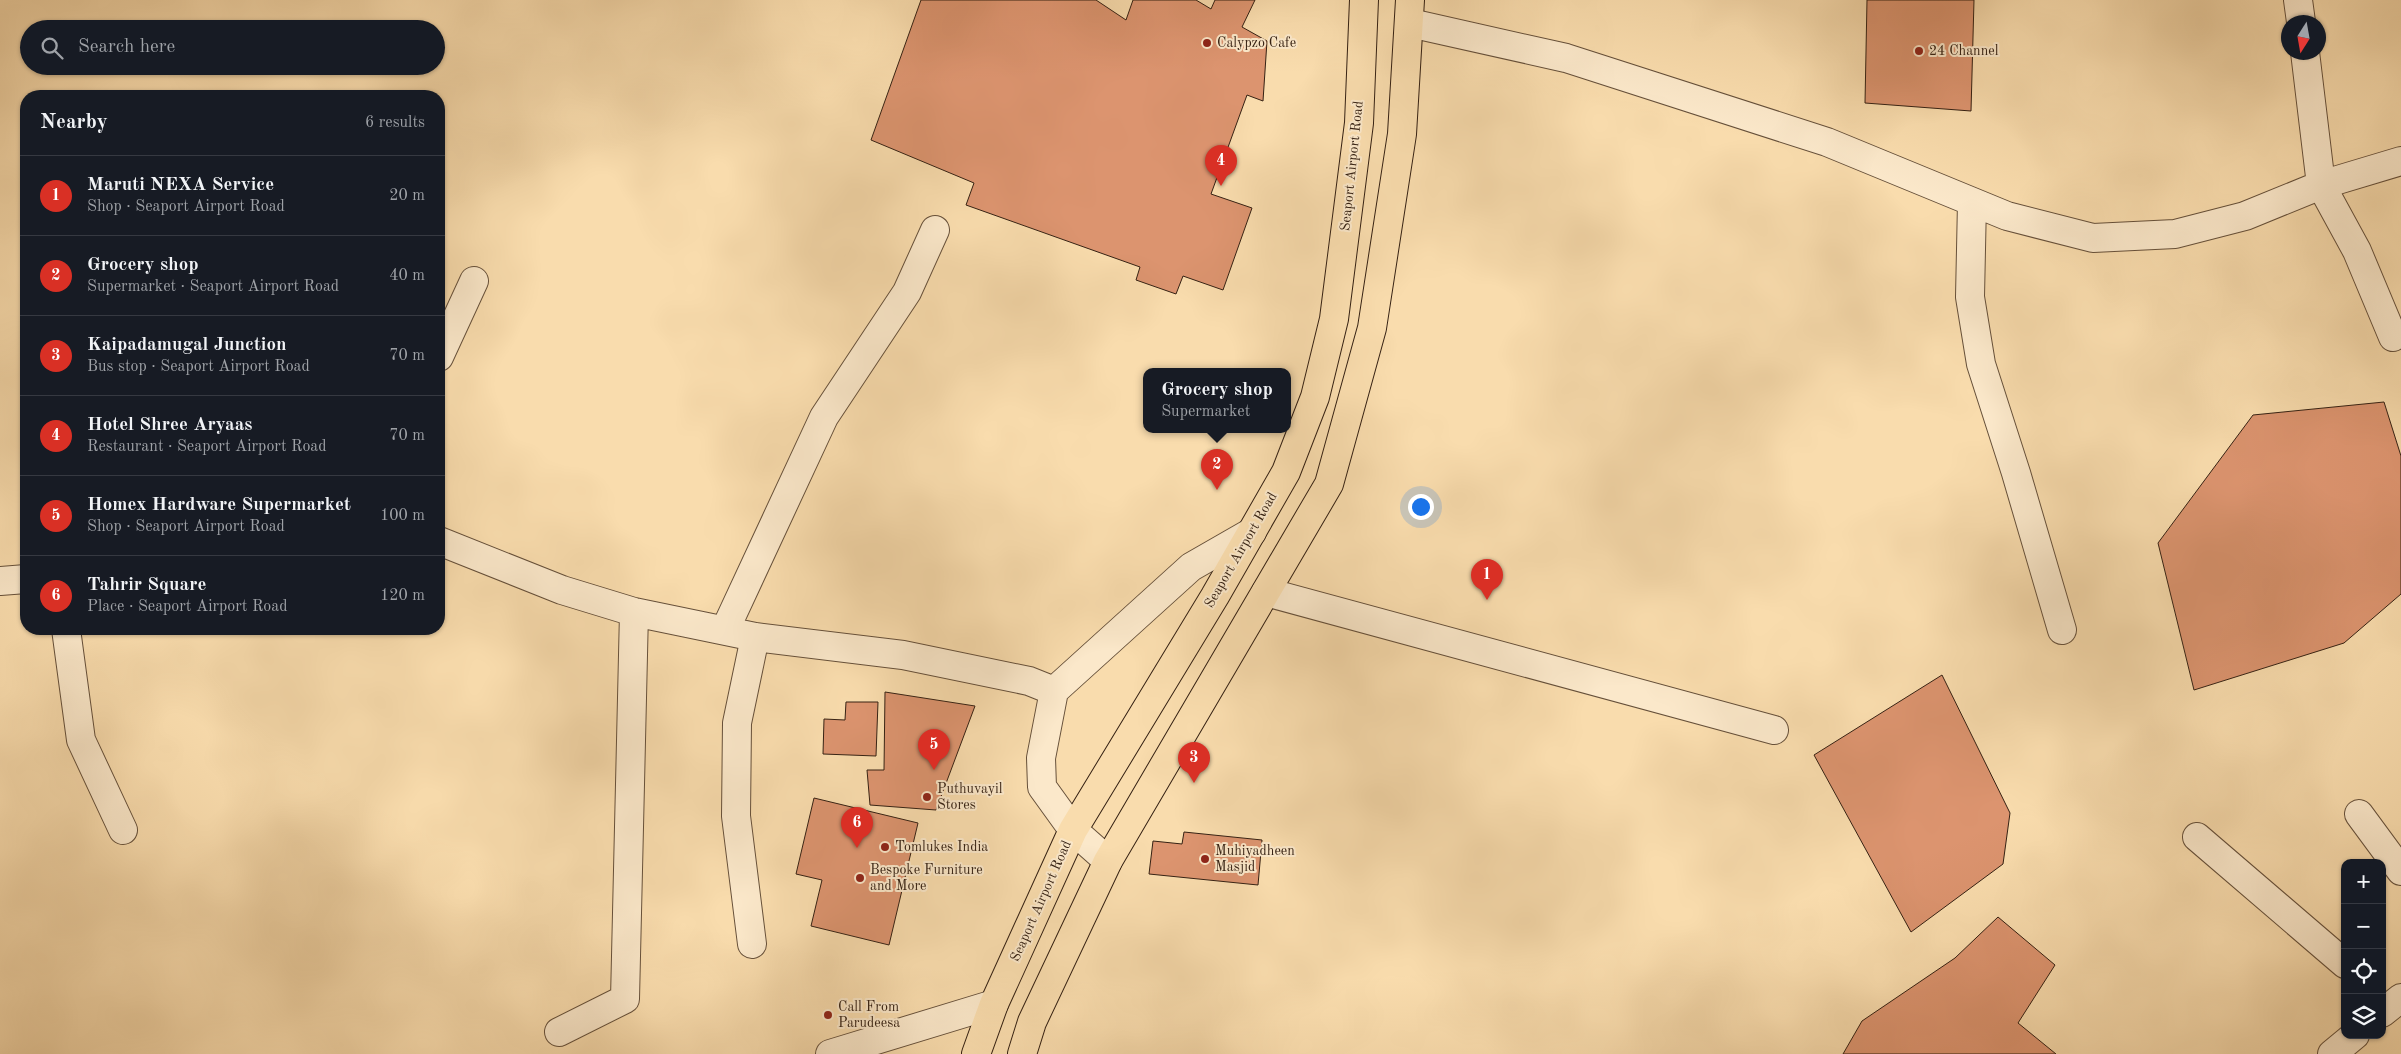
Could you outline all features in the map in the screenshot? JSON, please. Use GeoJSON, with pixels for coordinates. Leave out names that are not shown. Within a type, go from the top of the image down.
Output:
{"type":"FeatureCollection","features":[{"type":"Feature","properties":{"kind":"main road","name":"Seaport Airport Road"},"geometry":{"type":"LineString","coordinates":[[976,1054],[994,1004],[1073,830],[1286,472],[1315,397],[1334,319],[1358,123],[1364,0]]}},
{"type":"Feature","properties":{"kind":"main road"},"geometry":{"type":"LineString","coordinates":[[1022,1054],[1032,1022],[1108,861],[1329,484],[1372,328],[1402,134],[1410,12]]}},
{"type":"Feature","properties":{"kind":"street"},"geometry":{"type":"LineString","coordinates":[[2298,0],[2300,15]]}},
{"type":"Feature","properties":{"kind":"street"},"geometry":{"type":"LineString","coordinates":[[1410,12],[1566,58],[1828,142],[2007,216],[2093,238],[2175,234],[2245,216],[2321,185],[2401,161]]}},
{"type":"Feature","properties":{"kind":"street"},"geometry":{"type":"LineString","coordinates":[[2306,60],[2321,185],[2357,251],[2393,336]]}},
{"type":"Feature","properties":{"kind":"street"},"geometry":{"type":"LineString","coordinates":[[1972,202],[1970,297],[1981,364],[2016,473],[2062,630]]}},
{"type":"Feature","properties":{"kind":"street"},"geometry":{"type":"LineString","coordinates":[[725,630],[824,417],[907,292],[935,230]]}},
{"type":"Feature","properties":{"kind":"street"},"geometry":{"type":"LineString","coordinates":[[445,344],[474,281]]}},
{"type":"Feature","properties":{"kind":"street"},"geometry":{"type":"LineString","coordinates":[[1108,861],[1073,830],[1042,787],[1041,758],[1054,691],[1191,567],[1252,532]]}},
{"type":"Feature","properties":{"kind":"street"},"geometry":{"type":"LineString","coordinates":[[445,543],[562,590],[634,612],[755,637],[903,655],[1029,681],[1054,691]]}},
{"type":"Feature","properties":{"kind":"street"},"geometry":{"type":"LineString","coordinates":[[0,581],[20,579]]}},
{"type":"Feature","properties":{"kind":"street"},"geometry":{"type":"LineString","coordinates":[[1266,592],[1774,730]]}},
{"type":"Feature","properties":{"kind":"street"},"geometry":{"type":"LineString","coordinates":[[559,1032],[625,999],[634,612]]}},
{"type":"Feature","properties":{"kind":"street"},"geometry":{"type":"LineString","coordinates":[[67,635],[81,740],[123,830]]}},
{"type":"Feature","properties":{"kind":"street"},"geometry":{"type":"LineString","coordinates":[[752,944],[736,816],[737,723],[755,637]]}},
{"type":"Feature","properties":{"kind":"street"},"geometry":{"type":"LineString","coordinates":[[2358,814],[2401,871]]}},
{"type":"Feature","properties":{"kind":"street"},"geometry":{"type":"LineString","coordinates":[[2197,837],[2341,961]]}},
{"type":"Feature","properties":{"kind":"street"},"geometry":{"type":"LineString","coordinates":[[830,1054],[994,1004]]}},
{"type":"Feature","properties":{"kind":"street"},"geometry":{"type":"LineString","coordinates":[[2332,1054],[2350,1039]]}},
{"type":"Feature","properties":{"kind":"building"},"geometry":{"type":"Polygon","coordinates":[[[921,0],[1096,0],[1126,20],[1133,0],[1196,0],[1211,9],[1215,0],[1255,0],[1242,27],[1267,41],[1263,101],[1247,95],[1211,194],[1252,208],[1223,290],[1183,276],[1176,294],[1136,280],[1140,267],[966,205],[974,183],[871,140],[921,0]]]}},
{"type":"Feature","properties":{"kind":"building","name":"24 Channel"},"geometry":{"type":"Polygon","coordinates":[[[1867,0],[1974,0],[1971,111],[1865,103],[1867,0]]]}},
{"type":"Feature","properties":{"kind":"building"},"geometry":{"type":"Polygon","coordinates":[[[2384,402],[2401,456],[2401,594],[2344,643],[2194,690],[2158,543],[2253,415],[2384,402]]]}},
{"type":"Feature","properties":{"kind":"building"},"geometry":{"type":"Polygon","coordinates":[[[1942,675],[2010,813],[2003,864],[1911,932],[1814,755],[1942,675]]]}},
{"type":"Feature","properties":{"kind":"building"},"geometry":{"type":"Polygon","coordinates":[[[885,692],[975,706],[936,810],[870,805],[867,770],[884,770],[885,692]]]}},
{"type":"Feature","properties":{"kind":"building"},"geometry":{"type":"Polygon","coordinates":[[[846,702],[878,702],[876,756],[823,754],[824,719],[845,720],[846,702]]]}},
{"type":"Feature","properties":{"kind":"building"},"geometry":{"type":"Polygon","coordinates":[[[814,798],[918,823],[889,945],[811,926],[822,880],[796,874],[814,798]]]}},
{"type":"Feature","properties":{"kind":"building","name":"Muhiyadheen Masjid"},"geometry":{"type":"Polygon","coordinates":[[[1184,832],[1262,840],[1258,885],[1149,874],[1153,841],[1182,844],[1184,832]]]}},
{"type":"Feature","properties":{"kind":"building"},"geometry":{"type":"Polygon","coordinates":[[[1998,917],[2055,965],[2018,1023],[2056,1054],[1843,1054],[1862,1021],[1955,958],[1998,917]]]}},
{"type":"Feature","properties":{"kind":"place","name":"Calypzo Cafe"},"geometry":{"type":"Point","coordinates":[1207,43]}},
{"type":"Feature","properties":{"kind":"place","name":"24 Channel"},"geometry":{"type":"Point","coordinates":[1919,51]}},
{"type":"Feature","properties":{"kind":"place","name":"Hotel Shree Aryaas"},"geometry":{"type":"Point","coordinates":[1221,186]}},
{"type":"Feature","properties":{"kind":"place","name":"Grocery shop"},"geometry":{"type":"Point","coordinates":[1217,490]}},
{"type":"Feature","properties":{"kind":"place","name":"Maruti NEXA Service"},"geometry":{"type":"Point","coordinates":[1487,600]}},
{"type":"Feature","properties":{"kind":"place","name":"Homex Hardware Supermarket"},"geometry":{"type":"Point","coordinates":[934,770]}},
{"type":"Feature","properties":{"kind":"place","name":"Kaipadamugal Junction"},"geometry":{"type":"Point","coordinates":[1194,783]}},
{"type":"Feature","properties":{"kind":"place","name":"Puthuvayil Stores"},"geometry":{"type":"Point","coordinates":[927,797]}},
{"type":"Feature","properties":{"kind":"place","name":"Tomlukes India"},"geometry":{"type":"Point","coordinates":[885,847]}},
{"type":"Feature","properties":{"kind":"place","name":"Tahrir Square"},"geometry":{"type":"Point","coordinates":[857,848]}},
{"type":"Feature","properties":{"kind":"place","name":"Muhiyadheen Masjid"},"geometry":{"type":"Point","coordinates":[1205,859]}},
{"type":"Feature","properties":{"kind":"place","name":"Bespoke Furniture and More"},"geometry":{"type":"Point","coordinates":[860,878]}},
{"type":"Feature","properties":{"kind":"place","name":"Call From Parudeesa"},"geometry":{"type":"Point","coordinates":[828,1015]}}]}
